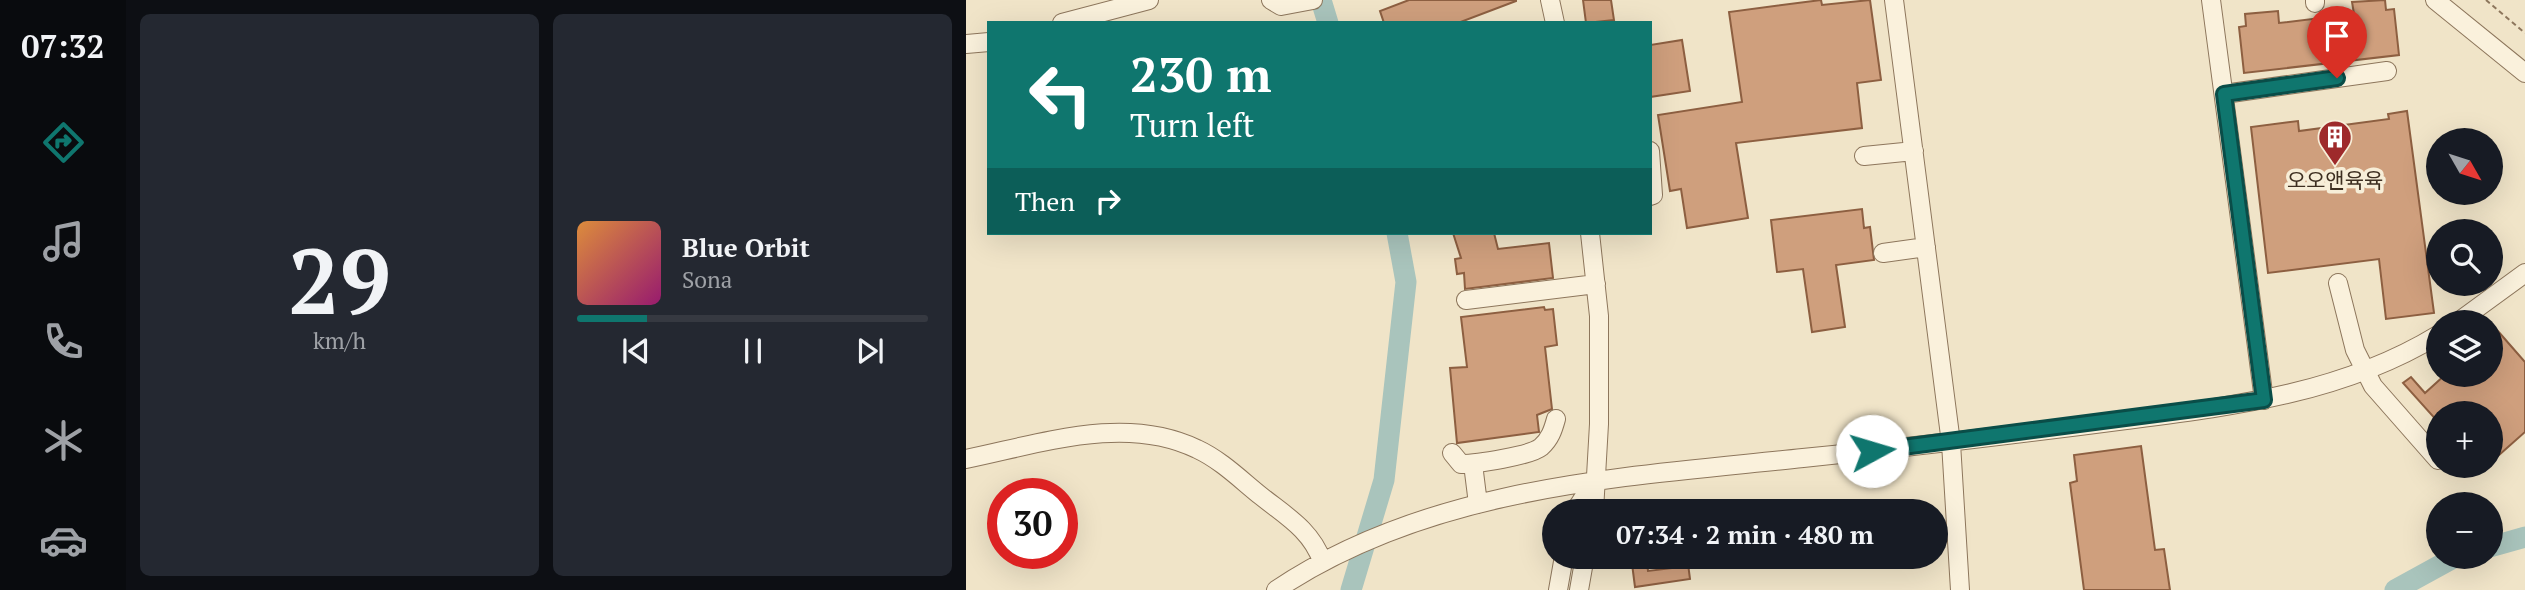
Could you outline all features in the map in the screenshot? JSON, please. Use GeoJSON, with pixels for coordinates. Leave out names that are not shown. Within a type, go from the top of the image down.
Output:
{"type":"FeatureCollection","features":[{"type":"Feature","properties":{"kind":"street"},"geometry":{"type":"LineString","coordinates":[[1070,21],[1149,0]]}},
{"type":"Feature","properties":{"kind":"street"},"geometry":{"type":"LineString","coordinates":[[1276,3],[1313,0]]}},
{"type":"Feature","properties":{"kind":"street"},"geometry":{"type":"LineString","coordinates":[[1550,0],[1555,21]]}},
{"type":"Feature","properties":{"kind":"street"},"geometry":{"type":"LineString","coordinates":[[1894,0],[1951,443],[1960,590]]}},
{"type":"Feature","properties":{"kind":"street"},"geometry":{"type":"LineString","coordinates":[[2211,0],[2264,400]]}},
{"type":"Feature","properties":{"kind":"street"},"geometry":{"type":"LineString","coordinates":[[2435,0],[2525,73]]}},
{"type":"Feature","properties":{"kind":"street"},"geometry":{"type":"LineString","coordinates":[[966,44],[987,42]]}},
{"type":"Feature","properties":{"kind":"street"},"geometry":{"type":"LineString","coordinates":[[2224,94],[2387,71]]}},
{"type":"Feature","properties":{"kind":"street"},"geometry":{"type":"LineString","coordinates":[[1864,156],[1914,152]]}},
{"type":"Feature","properties":{"kind":"street"},"geometry":{"type":"LineString","coordinates":[[1652,173],[1652,196]]}},
{"type":"Feature","properties":{"kind":"street"},"geometry":{"type":"LineString","coordinates":[[1590,235],[1599,316],[1599,424],[1594,499]]}},
{"type":"Feature","properties":{"kind":"street"},"geometry":{"type":"LineString","coordinates":[[1883,253],[1926,247]]}},
{"type":"Feature","properties":{"kind":"street"},"geometry":{"type":"LineString","coordinates":[[2474,310],[2525,273]]}},
{"type":"Feature","properties":{"kind":"street"},"geometry":{"type":"LineString","coordinates":[[2338,283],[2355,349],[2373,386],[2426,447]]}},
{"type":"Feature","properties":{"kind":"street"},"geometry":{"type":"LineString","coordinates":[[1466,300],[1596,284]]}},
{"type":"Feature","properties":{"kind":"street"},"geometry":{"type":"LineString","coordinates":[[1276,590],[1328,558],[1419,521],[1478,504],[1595,480],[1951,443],[2264,400],[2296,394],[2365,371],[2426,341]]}},
{"type":"Feature","properties":{"kind":"street"},"geometry":{"type":"LineString","coordinates":[[1451,453],[1461,464],[1473,464],[1538,449],[1552,433],[1556,419]]}},
{"type":"Feature","properties":{"kind":"street"},"geometry":{"type":"LineString","coordinates":[[966,459],[1078,436],[1116,432],[1151,435],[1181,443],[1214,459],[1307,533],[1328,558]]}},
{"type":"Feature","properties":{"kind":"street"},"geometry":{"type":"LineString","coordinates":[[1473,464],[1478,504]]}},
{"type":"Feature","properties":{"kind":"street"},"geometry":{"type":"LineString","coordinates":[[1583,499],[1595,480]]}},
{"type":"Feature","properties":{"kind":"street"},"geometry":{"type":"LineString","coordinates":[[1558,590],[1562,569]]}},
{"type":"Feature","properties":{"kind":"street"},"geometry":{"type":"LineString","coordinates":[[1579,590],[1583,569]]}},
{"type":"Feature","properties":{"kind":"path"},"geometry":{"type":"LineString","coordinates":[[2486,0],[2525,33]]}},
{"type":"Feature","properties":{"kind":"building"},"geometry":{"type":"Polygon","coordinates":[[[1409,0],[1516,0],[1463,21],[1383,21],[1380,11],[1409,0]]]}},
{"type":"Feature","properties":{"kind":"building"},"geometry":{"type":"Polygon","coordinates":[[[1583,0],[1611,0],[1614,20],[1586,21],[1583,0]]]}},
{"type":"Feature","properties":{"kind":"building"},"geometry":{"type":"Polygon","coordinates":[[[1821,0],[1822,5],[1870,0],[1881,80],[1857,83],[1862,128],[1736,143],[1748,218],[1687,228],[1681,189],[1670,191],[1658,115],[1742,102],[1729,12],[1821,0]]]}},
{"type":"Feature","properties":{"kind":"building"},"geometry":{"type":"Polygon","coordinates":[[[2385,0],[2386,10],[2394,9],[2399,55],[2244,73],[2239,27],[2246,26],[2245,14],[2278,11],[2279,23],[2354,14],[2352,2],[2385,0]]]}},
{"type":"Feature","properties":{"kind":"building"},"geometry":{"type":"Polygon","coordinates":[[[1682,40],[1690,91],[1652,97],[1652,45],[1682,40]]]}},
{"type":"Feature","properties":{"kind":"building"},"geometry":{"type":"Polygon","coordinates":[[[2407,111],[2426,253],[2426,296],[2432,296],[2434,310],[2426,310],[2426,314],[2386,319],[2379,259],[2268,273],[2251,127],[2298,121],[2299,131],[2389,119],[2388,114],[2407,111]]]}},
{"type":"Feature","properties":{"kind":"building"},"geometry":{"type":"Polygon","coordinates":[[[1862,209],[1864,228],[1870,227],[1874,260],[1836,265],[1845,327],[1812,332],[1803,269],[1777,272],[1771,220],[1862,209]]]}},
{"type":"Feature","properties":{"kind":"building"},"geometry":{"type":"Polygon","coordinates":[[[1454,235],[1494,235],[1498,249],[1549,243],[1553,278],[1465,289],[1464,273],[1457,274],[1455,259],[1461,258],[1454,235]]]}},
{"type":"Feature","properties":{"kind":"building"},"geometry":{"type":"Polygon","coordinates":[[[1544,307],[1545,310],[1553,309],[1557,345],[1545,347],[1552,409],[1537,415],[1539,432],[1457,443],[1450,368],[1467,367],[1461,317],[1544,307]]]}},
{"type":"Feature","properties":{"kind":"building"},"geometry":{"type":"Polygon","coordinates":[[[2503,337],[2525,362],[2525,432],[2503,451],[2503,401],[2426,401],[2426,409],[2403,383],[2411,377],[2425,393],[2432,387],[2503,387],[2503,337]]]}},
{"type":"Feature","properties":{"kind":"building"},"geometry":{"type":"Polygon","coordinates":[[[2141,446],[2155,550],[2164,549],[2170,590],[2084,590],[2070,483],[2077,481],[2074,455],[2141,446]]]}},
{"type":"Feature","properties":{"kind":"building"},"geometry":{"type":"Polygon","coordinates":[[[1633,569],[1689,569],[1690,579],[1635,587],[1633,569]]]}},
{"type":"Feature","properties":{"kind":"waterway"},"geometry":{"type":"LineString","coordinates":[[1321,0],[1327,21]]}},
{"type":"Feature","properties":{"kind":"waterway"},"geometry":{"type":"LineString","coordinates":[[1351,590],[1384,480],[1406,282],[1397,235]]}},
{"type":"Feature","properties":{"kind":"waterway"},"geometry":{"type":"LineString","coordinates":[[2503,543],[2525,537]]}},
{"type":"Feature","properties":{"kind":"waterway"},"geometry":{"type":"LineString","coordinates":[[2395,590],[2433,569]]}},
{"type":"Feature","properties":{"kind":"place","name":"오오앤육육"},"geometry":{"type":"Point","coordinates":[2335,167]}},
{"type":"Feature","properties":{"kind":"route"},"geometry":{"type":"LineString","coordinates":[[1872,451],[1951,443],[2264,400],[2248,260],[2224,94],[2337,78]]}}]}
